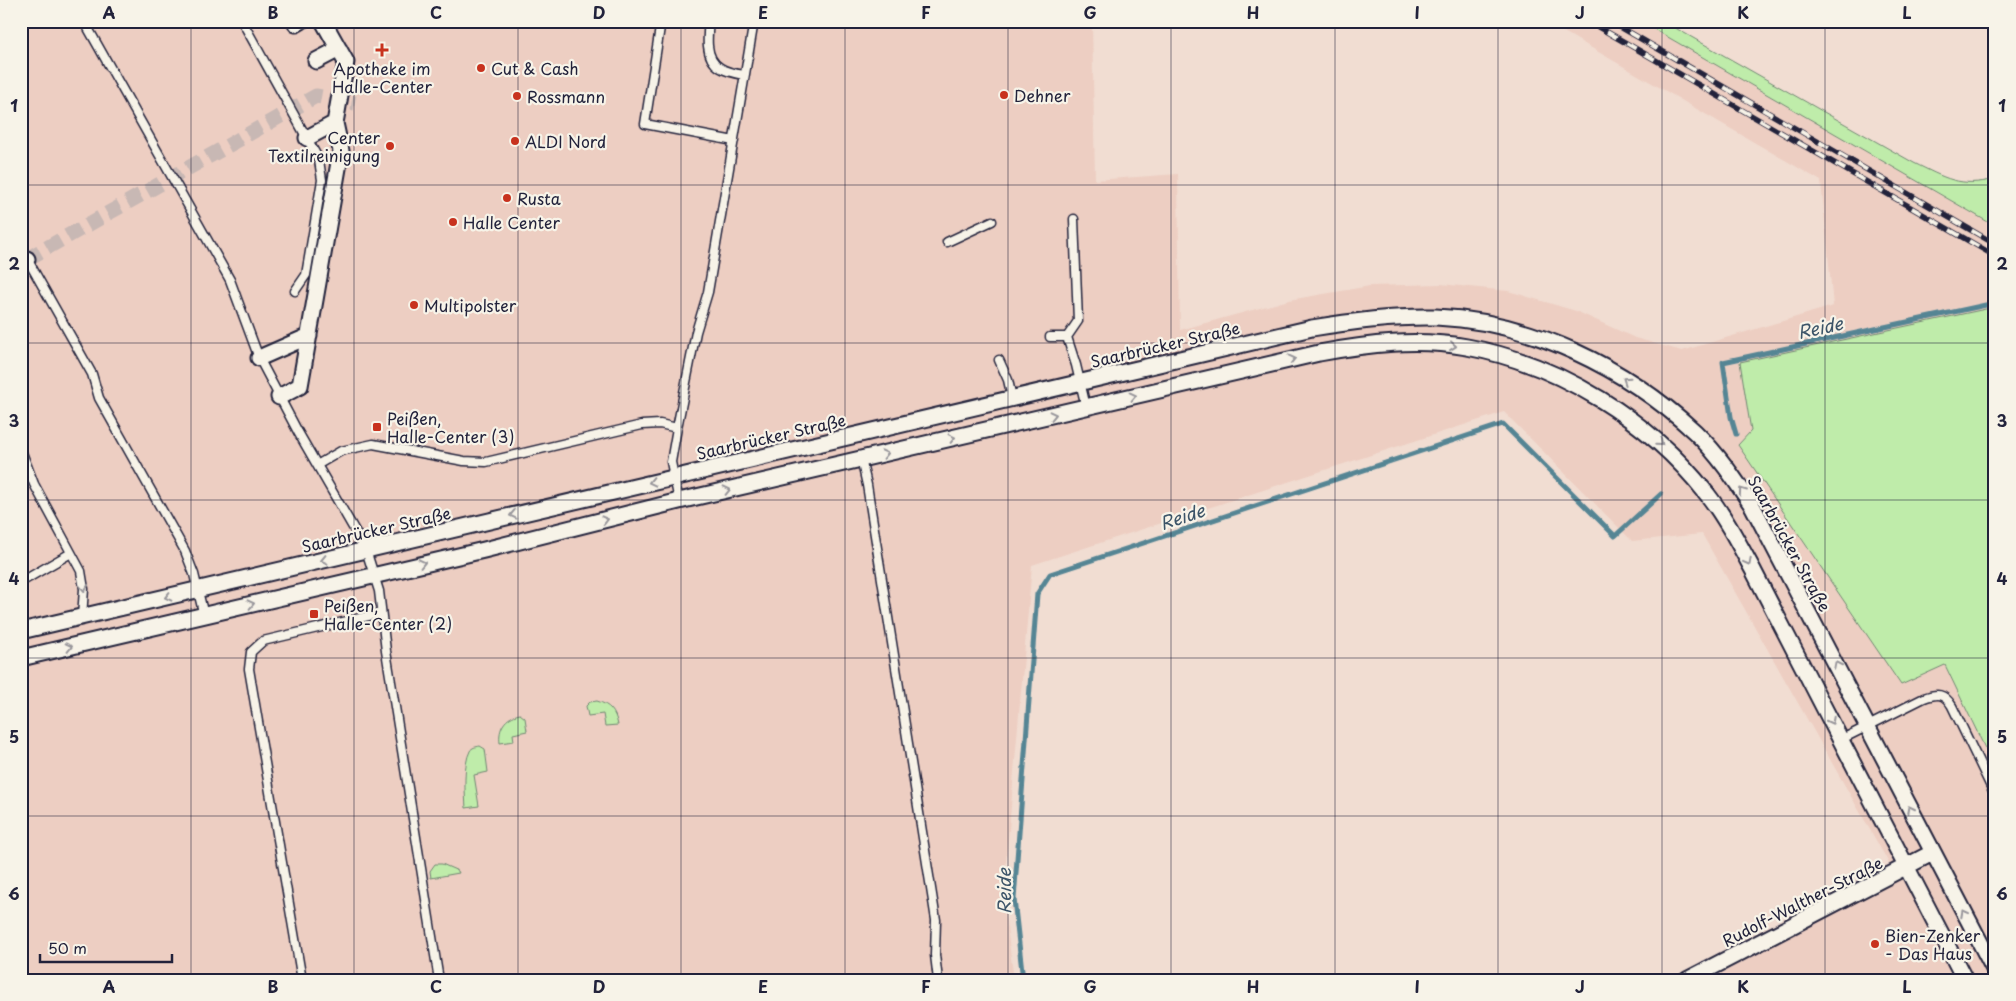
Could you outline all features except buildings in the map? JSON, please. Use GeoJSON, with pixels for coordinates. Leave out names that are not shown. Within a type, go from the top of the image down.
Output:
{"type":"FeatureCollection","features":[{"type":"Feature","properties":{"kind":"street"},"geometry":{"type":"LineString","coordinates":[[279,397],[300,386],[321,279],[320,235],[328,182],[341,151],[335,123],[346,62],[324,21]]}},
{"type":"Feature","properties":{"kind":"street"},"geometry":{"type":"LineString","coordinates":[[316,61],[339,49]]}},
{"type":"Feature","properties":{"kind":"street"},"geometry":{"type":"LineString","coordinates":[[307,138],[335,123]]}},
{"type":"Feature","properties":{"kind":"street","name":"Saarbrücker Straße"},"geometry":{"type":"LineString","coordinates":[[21,631],[1312,328],[1374,319],[1438,317],[1470,321],[1533,335],[1563,346],[1618,375],[1653,398],[1696,433],[1716,456],[1754,507],[1868,725],[1932,853],[1995,971]]}},
{"type":"Feature","properties":{"kind":"street"},"geometry":{"type":"LineString","coordinates":[[259,358],[309,336]]}},
{"type":"Feature","properties":{"kind":"street"},"geometry":{"type":"LineString","coordinates":[[21,658],[204,616],[679,501],[1319,353],[1376,344],[1413,343],[1467,347],[1496,354],[1551,374],[1607,404],[1649,434],[1670,452],[1708,496],[1739,544],[1965,980]]}},
{"type":"Feature","properties":{"kind":"street","name":"Rudolf-Walther-Straße"},"geometry":{"type":"LineString","coordinates":[[1687,980],[1932,853]]}},
{"type":"Feature","properties":{"kind":"lane"},"geometry":{"type":"LineString","coordinates":[[84,21],[230,280],[259,358],[279,397],[366,550],[379,590],[381,613],[439,980]]}},
{"type":"Feature","properties":{"kind":"lane"},"geometry":{"type":"LineString","coordinates":[[242,21],[320,160],[328,182]]}},
{"type":"Feature","properties":{"kind":"lane"},"geometry":{"type":"LineString","coordinates":[[661,21],[645,124],[734,141]]}},
{"type":"Feature","properties":{"kind":"lane"},"geometry":{"type":"LineString","coordinates":[[708,21],[708,46],[711,59],[720,69],[727,73],[744,76]]}},
{"type":"Feature","properties":{"kind":"lane"},"geometry":{"type":"LineString","coordinates":[[679,501],[672,454],[676,428],[696,332],[708,292],[754,21]]}},
{"type":"Feature","properties":{"kind":"lane"},"geometry":{"type":"LineString","coordinates":[[1066,337],[1078,322],[1074,219]]}},
{"type":"Feature","properties":{"kind":"lane"},"geometry":{"type":"LineString","coordinates":[[947,242],[992,221]]}},
{"type":"Feature","properties":{"kind":"lane"},"geometry":{"type":"LineString","coordinates":[[295,291],[306,276],[320,235]]}},
{"type":"Feature","properties":{"kind":"lane"},"geometry":{"type":"LineString","coordinates":[[23,256],[92,374],[99,398],[185,552],[192,568],[204,616]]}},
{"type":"Feature","properties":{"kind":"lane"},"geometry":{"type":"LineString","coordinates":[[1050,337],[1066,337]]}},
{"type":"Feature","properties":{"kind":"lane"},"geometry":{"type":"LineString","coordinates":[[1066,337],[1086,407]]}},
{"type":"Feature","properties":{"kind":"lane"},"geometry":{"type":"LineString","coordinates":[[999,360],[1008,380],[1012,398]]}},
{"type":"Feature","properties":{"kind":"lane"},"geometry":{"type":"LineString","coordinates":[[317,465],[341,451],[373,444],[464,461],[486,462],[642,425],[660,424],[676,428]]}},
{"type":"Feature","properties":{"kind":"lane"},"geometry":{"type":"LineString","coordinates":[[21,450],[34,484],[73,556],[83,579],[84,600],[82,617]]}},
{"type":"Feature","properties":{"kind":"lane"},"geometry":{"type":"LineString","coordinates":[[861,459],[869,494],[936,920],[935,955],[938,980]]}},
{"type":"Feature","properties":{"kind":"lane"},"geometry":{"type":"LineString","coordinates":[[21,582],[73,556]]}},
{"type":"Feature","properties":{"kind":"lane"},"geometry":{"type":"LineString","coordinates":[[302,980],[249,669],[251,652],[263,641],[381,613]]}},
{"type":"Feature","properties":{"kind":"lane"},"geometry":{"type":"LineString","coordinates":[[1840,740],[1924,698],[1933,695],[1947,698],[1995,795]]}},
{"type":"Feature","properties":{"kind":"shaded area"},"geometry":{"type":"Polygon","coordinates":[[[21,21],[1092,21],[1095,180],[1178,174],[1180,330],[1289,300],[1370,286],[1441,284],[1508,291],[1576,311],[1635,338],[1682,351],[1833,306],[1821,181],[1545,21],[1640,21],[1995,226],[1995,980],[1709,980],[1898,879],[1702,534],[1632,541],[1504,412],[1032,565],[1003,898],[1014,980],[21,980],[21,21]]]}},
{"type":"Feature","properties":{"kind":"green space"},"geometry":{"type":"Polygon","coordinates":[[[1640,21],[1663,21],[1914,163],[1935,173],[1962,182],[1983,182],[1995,179],[1995,226],[1640,21]]]}},
{"type":"Feature","properties":{"kind":"green space"},"geometry":{"type":"Polygon","coordinates":[[[1995,307],[1995,769],[1945,665],[1901,685],[1738,445],[1751,431],[1740,362],[1995,307]]]}},
{"type":"Feature","properties":{"kind":"green space"},"geometry":{"type":"Polygon","coordinates":[[[597,701],[611,709],[618,725],[605,726],[603,714],[588,716],[586,706],[590,702],[597,701]]]}},
{"type":"Feature","properties":{"kind":"green space"},"geometry":{"type":"Polygon","coordinates":[[[520,714],[525,718],[527,731],[513,734],[514,741],[500,743],[501,728],[510,718],[520,714]]]}},
{"type":"Feature","properties":{"kind":"green space"},"geometry":{"type":"Polygon","coordinates":[[[480,746],[485,749],[488,772],[474,775],[479,806],[466,808],[466,763],[470,751],[474,747],[480,746]]]}},
{"type":"Feature","properties":{"kind":"green space"},"geometry":{"type":"Polygon","coordinates":[[[435,864],[442,864],[459,873],[431,878],[430,871],[435,864]]]}},
{"type":"Feature","properties":{"kind":"waterway","name":"Reide"},"geometry":{"type":"LineString","coordinates":[[1736,434],[1731,417],[1723,362],[1995,303]]}},
{"type":"Feature","properties":{"kind":"waterway","name":"Reide"},"geometry":{"type":"LineString","coordinates":[[1023,980],[1014,899],[1037,594],[1050,574],[1503,424],[1615,536],[1661,494]]}},
{"type":"Feature","properties":{"kind":"tunnel"},"geometry":{"type":"LineString","coordinates":[[27,259],[316,96],[355,103]]}},
{"type":"Feature","properties":{"kind":"railway"},"geometry":{"type":"LineString","coordinates":[[1588,21],[1995,256]]}},
{"type":"Feature","properties":{"kind":"railway"},"geometry":{"type":"LineString","coordinates":[[1610,21],[1995,244]]}},
{"type":"Feature","properties":{"kind":"place","name":"Apotheke im Halle-Center"},"geometry":{"type":"Point","coordinates":[382,50]}},
{"type":"Feature","properties":{"kind":"place","name":"Cut & Cash"},"geometry":{"type":"Point","coordinates":[481,68]}},
{"type":"Feature","properties":{"kind":"place","name":"Dehner"},"geometry":{"type":"Point","coordinates":[1004,95]}},
{"type":"Feature","properties":{"kind":"place","name":"Rossmann"},"geometry":{"type":"Point","coordinates":[517,96]}},
{"type":"Feature","properties":{"kind":"place","name":"ALDI Nord"},"geometry":{"type":"Point","coordinates":[515,141]}},
{"type":"Feature","properties":{"kind":"place","name":"Center Textilreinigung"},"geometry":{"type":"Point","coordinates":[390,146]}},
{"type":"Feature","properties":{"kind":"place","name":"Rusta"},"geometry":{"type":"Point","coordinates":[507,198]}},
{"type":"Feature","properties":{"kind":"place","name":"Halle Center"},"geometry":{"type":"Point","coordinates":[453,222]}},
{"type":"Feature","properties":{"kind":"place","name":"Multipolster"},"geometry":{"type":"Point","coordinates":[414,305]}},
{"type":"Feature","properties":{"kind":"place","name":"Peißen, Halle-Center (3)"},"geometry":{"type":"Point","coordinates":[377,427]}},
{"type":"Feature","properties":{"kind":"place","name":"Peißen, Halle-Center (2)"},"geometry":{"type":"Point","coordinates":[314,614]}},
{"type":"Feature","properties":{"kind":"place","name":"Bien-Zenker - Das Haus"},"geometry":{"type":"Point","coordinates":[1875,944]}}]}
